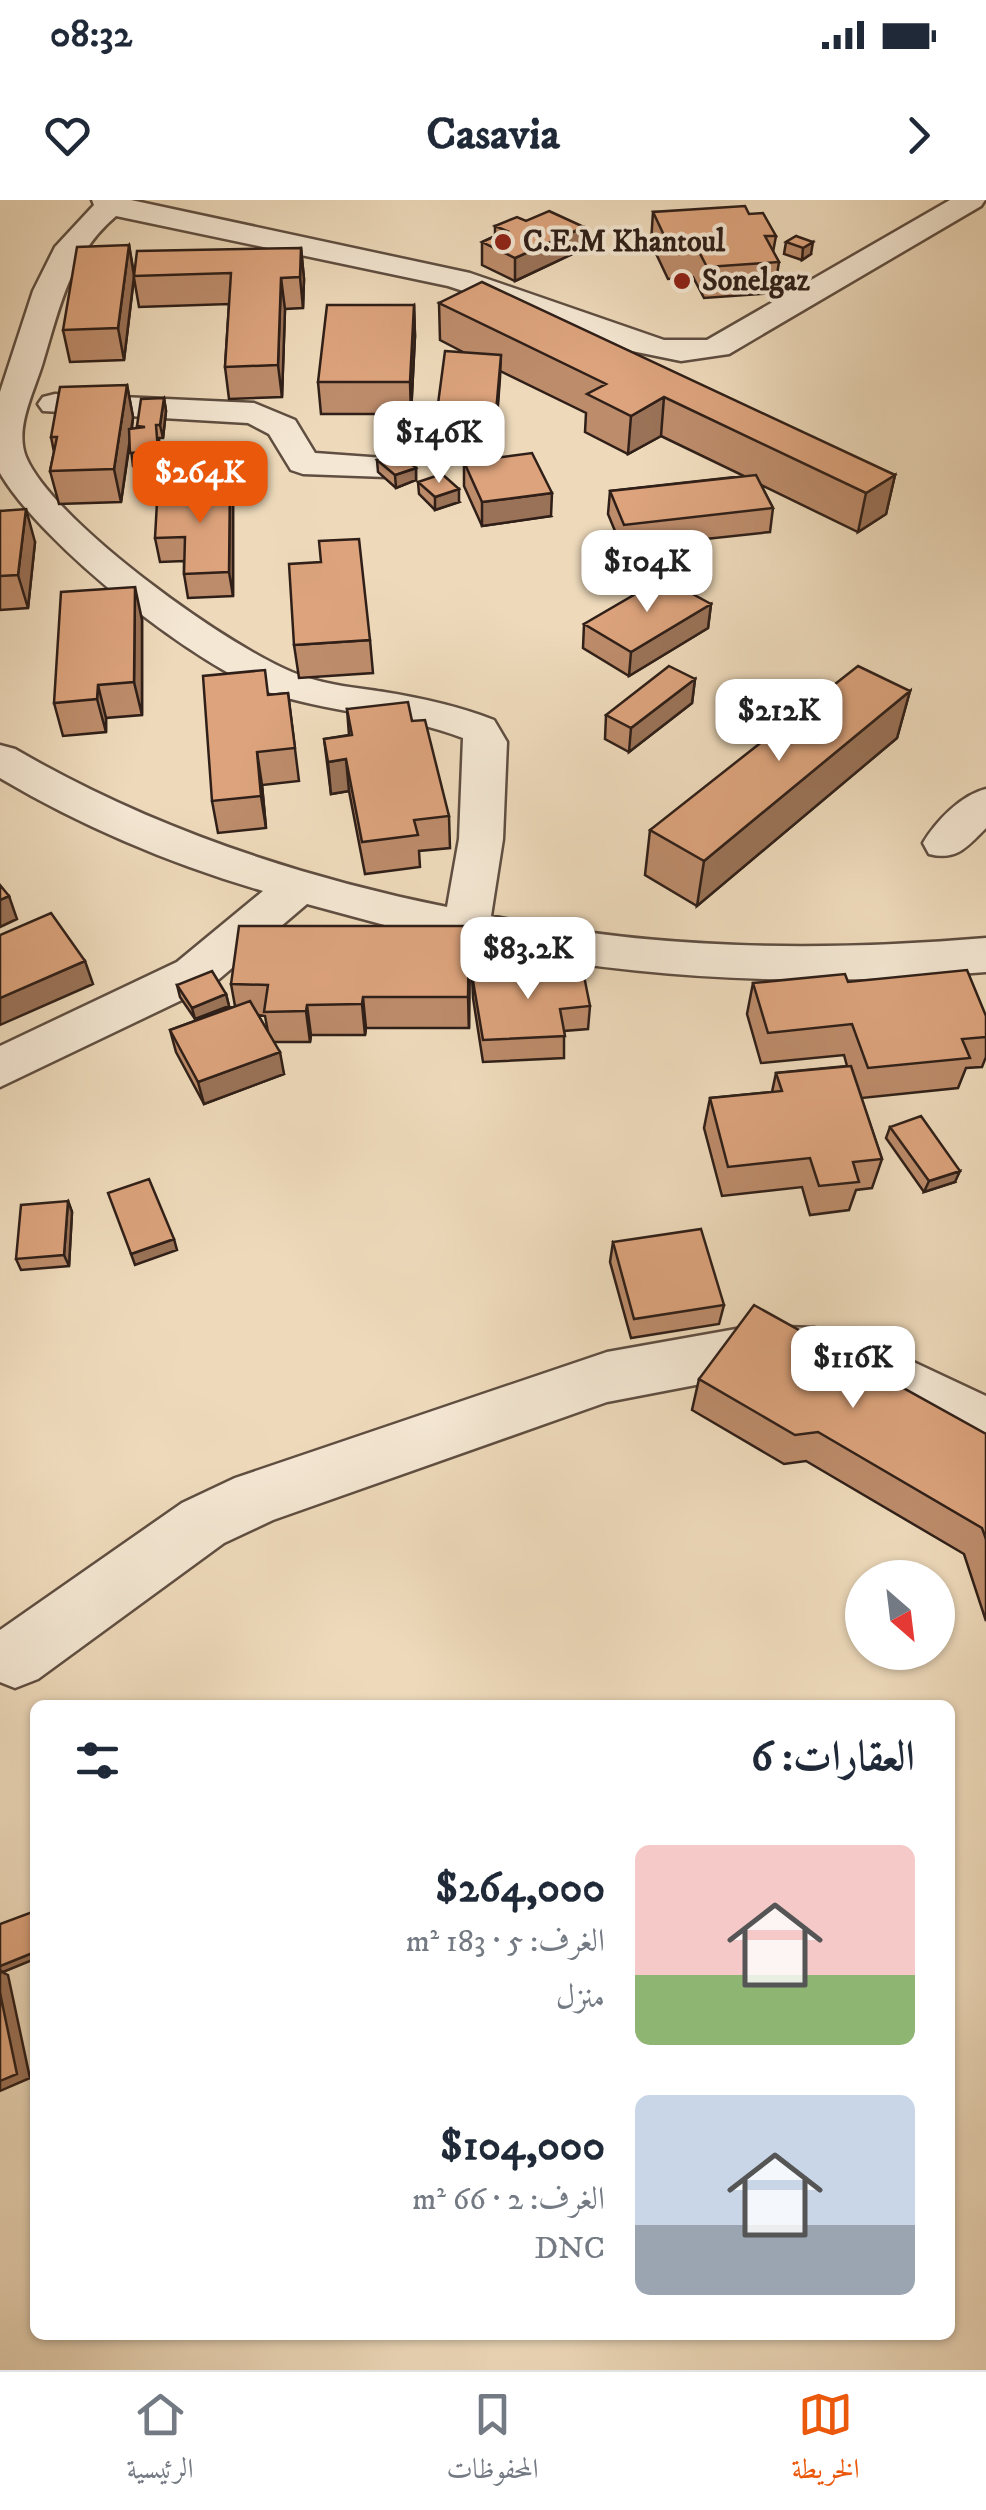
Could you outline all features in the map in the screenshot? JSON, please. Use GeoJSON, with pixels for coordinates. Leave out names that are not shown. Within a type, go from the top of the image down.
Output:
{"type":"FeatureCollection","features":[{"type":"Feature","properties":{"kind":"street"},"geometry":{"type":"LineString","coordinates":[[466,931],[481,839],[484,733],[458,720],[336,699],[265,677],[190,628],[120,574],[24,484],[12,466],[5,442],[14,403],[56,268],[72,241],[111,202],[466,281],[657,348],[691,353],[718,347],[970,200]]}},
{"type":"Feature","properties":{"kind":"street"},"geometry":{"type":"LineString","coordinates":[[14,403],[254,413],[283,427],[304,463],[386,466]]}},
{"type":"Feature","properties":{"kind":"street"},"geometry":{"type":"LineString","coordinates":[[0,759],[49,790],[150,838],[245,873],[466,931],[677,961],[804,968],[986,955]]}},
{"type":"Feature","properties":{"kind":"street"},"geometry":{"type":"LineString","coordinates":[[945,843],[986,803]]}},
{"type":"Feature","properties":{"kind":"street"},"geometry":{"type":"LineString","coordinates":[[0,1068],[194,974],[298,887]]}},
{"type":"Feature","properties":{"kind":"street"},"geometry":{"type":"LineString","coordinates":[[16,1657],[203,1524],[256,1498],[607,1378],[753,1350],[814,1352],[858,1361],[986,1424]]}},
{"type":"Feature","properties":{"kind":"building"},"geometry":{"type":"Polygon","coordinates":[[[745,206],[749,214],[763,213],[776,236],[765,236],[779,262],[707,267],[696,246],[670,248],[653,212],[745,206]]]}},
{"type":"Feature","properties":{"kind":"building"},"geometry":{"type":"Polygon","coordinates":[[[549,211],[584,227],[515,258],[482,242],[507,231],[495,226],[517,217],[526,221],[549,211]]]}},
{"type":"Feature","properties":{"kind":"building"},"geometry":{"type":"Polygon","coordinates":[[[796,236],[813,242],[803,248],[786,242],[796,236]]]}},
{"type":"Feature","properties":{"kind":"building"},"geometry":{"type":"Polygon","coordinates":[[[129,245],[118,328],[63,330],[77,247],[129,245]]]}},
{"type":"Feature","properties":{"kind":"building"},"geometry":{"type":"Polygon","coordinates":[[[301,248],[300,277],[281,278],[278,365],[225,367],[231,273],[134,276],[137,251],[301,248]]]}},
{"type":"Feature","properties":{"kind":"building"},"geometry":{"type":"Polygon","coordinates":[[[482,282],[895,475],[866,493],[664,397],[631,416],[587,394],[606,384],[439,303],[482,282]]]}},
{"type":"Feature","properties":{"kind":"building"},"geometry":{"type":"Polygon","coordinates":[[[327,305],[414,305],[410,382],[318,382],[327,305]]]}},
{"type":"Feature","properties":{"kind":"building"},"geometry":{"type":"Polygon","coordinates":[[[445,351],[501,355],[494,435],[434,434],[445,351]]]}},
{"type":"Feature","properties":{"kind":"building"},"geometry":{"type":"Polygon","coordinates":[[[127,385],[114,469],[50,471],[57,437],[51,437],[60,387],[127,385]]]}},
{"type":"Feature","properties":{"kind":"building"},"geometry":{"type":"Polygon","coordinates":[[[164,398],[160,425],[156,425],[158,451],[130,453],[129,429],[145,427],[137,426],[141,399],[164,398]]]}},
{"type":"Feature","properties":{"kind":"building"},"geometry":{"type":"Polygon","coordinates":[[[398,453],[416,468],[395,475],[377,460],[398,453]]]}},
{"type":"Feature","properties":{"kind":"building"},"geometry":{"type":"Polygon","coordinates":[[[532,453],[552,493],[482,502],[464,462],[532,453]]]}},
{"type":"Feature","properties":{"kind":"building"},"geometry":{"type":"Polygon","coordinates":[[[442,474],[459,489],[435,497],[418,482],[442,474]]]}},
{"type":"Feature","properties":{"kind":"building"},"geometry":{"type":"Polygon","coordinates":[[[756,475],[773,508],[624,525],[610,491],[756,475]]]}},
{"type":"Feature","properties":{"kind":"building"},"geometry":{"type":"Polygon","coordinates":[[[230,480],[229,572],[184,574],[185,537],[155,538],[157,502],[191,501],[192,481],[230,480]]]}},
{"type":"Feature","properties":{"kind":"building"},"geometry":{"type":"Polygon","coordinates":[[[26,509],[18,575],[0,576],[0,511],[26,509]]]}},
{"type":"Feature","properties":{"kind":"building"},"geometry":{"type":"Polygon","coordinates":[[[359,539],[370,640],[294,645],[289,564],[321,562],[319,541],[359,539]]]}},
{"type":"Feature","properties":{"kind":"building"},"geometry":{"type":"Polygon","coordinates":[[[663,578],[711,604],[631,652],[584,624],[663,578]]]}},
{"type":"Feature","properties":{"kind":"building"},"geometry":{"type":"Polygon","coordinates":[[[135,587],[134,682],[98,685],[97,699],[54,703],[61,592],[135,587]]]}},
{"type":"Feature","properties":{"kind":"building"},"geometry":{"type":"Polygon","coordinates":[[[669,666],[695,679],[631,728],[606,715],[669,666]]]}},
{"type":"Feature","properties":{"kind":"building"},"geometry":{"type":"Polygon","coordinates":[[[858,666],[910,691],[704,861],[650,830],[858,666]]]}},
{"type":"Feature","properties":{"kind":"building"},"geometry":{"type":"Polygon","coordinates":[[[265,670],[268,695],[288,693],[295,748],[257,752],[261,796],[212,801],[203,676],[265,670]]]}},
{"type":"Feature","properties":{"kind":"building"},"geometry":{"type":"Polygon","coordinates":[[[408,702],[412,721],[425,720],[449,816],[414,820],[418,835],[362,842],[346,759],[328,762],[324,739],[352,735],[347,709],[408,702]]]}},
{"type":"Feature","properties":{"kind":"building"},"geometry":{"type":"Polygon","coordinates":[[[0,885],[9,896],[0,900],[0,885]]]}},
{"type":"Feature","properties":{"kind":"building"},"geometry":{"type":"Polygon","coordinates":[[[51,913],[85,961],[0,998],[0,935],[51,913]]]}},
{"type":"Feature","properties":{"kind":"building"},"geometry":{"type":"Polygon","coordinates":[[[239,926],[469,926],[468,997],[363,997],[362,1004],[307,1005],[306,1011],[264,1012],[268,985],[231,984],[239,926]]]}},
{"type":"Feature","properties":{"kind":"building"},"geometry":{"type":"Polygon","coordinates":[[[582,966],[590,1006],[560,1009],[565,1036],[483,1040],[472,975],[582,966]]]}},
{"type":"Feature","properties":{"kind":"building"},"geometry":{"type":"Polygon","coordinates":[[[967,970],[986,1016],[986,1037],[962,1039],[970,1058],[868,1068],[852,1024],[768,1033],[753,983],[845,974],[848,982],[967,970]]]}},
{"type":"Feature","properties":{"kind":"building"},"geometry":{"type":"Polygon","coordinates":[[[212,971],[226,994],[192,1008],[177,985],[212,971]]]}},
{"type":"Feature","properties":{"kind":"building"},"geometry":{"type":"Polygon","coordinates":[[[250,1001],[280,1052],[198,1082],[170,1030],[250,1001]]]}},
{"type":"Feature","properties":{"kind":"building"},"geometry":{"type":"Polygon","coordinates":[[[851,1066],[882,1159],[853,1162],[859,1182],[819,1186],[810,1158],[728,1167],[710,1098],[782,1091],[776,1073],[851,1066]]]}},
{"type":"Feature","properties":{"kind":"building"},"geometry":{"type":"Polygon","coordinates":[[[921,1116],[960,1171],[929,1181],[890,1127],[921,1116]]]}},
{"type":"Feature","properties":{"kind":"building"},"geometry":{"type":"Polygon","coordinates":[[[149,1179],[174,1239],[131,1254],[108,1193],[149,1179]]]}},
{"type":"Feature","properties":{"kind":"building"},"geometry":{"type":"Polygon","coordinates":[[[68,1201],[64,1255],[16,1259],[21,1205],[68,1201]]]}},
{"type":"Feature","properties":{"kind":"building"},"geometry":{"type":"Polygon","coordinates":[[[701,1229],[724,1305],[634,1319],[613,1242],[701,1229]]]}},
{"type":"Feature","properties":{"kind":"building"},"geometry":{"type":"Polygon","coordinates":[[[754,1305],[986,1434],[986,1539],[982,1528],[818,1432],[795,1435],[699,1379],[754,1305]]]}},
{"type":"Feature","properties":{"kind":"building"},"geometry":{"type":"Polygon","coordinates":[[[30,1913],[30,1954],[0,1966],[0,1924],[30,1913]]]}},
{"type":"Feature","properties":{"kind":"building"},"geometry":{"type":"Polygon","coordinates":[[[0,1993],[17,2074],[0,2081],[0,1993]]]}},
{"type":"Feature","properties":{"kind":"place","name":"C.E.M Khantoul"},"geometry":{"type":"Point","coordinates":[503,242]}},
{"type":"Feature","properties":{"kind":"place","name":"Sonelgaz"},"geometry":{"type":"Point","coordinates":[682,281]}}]}
